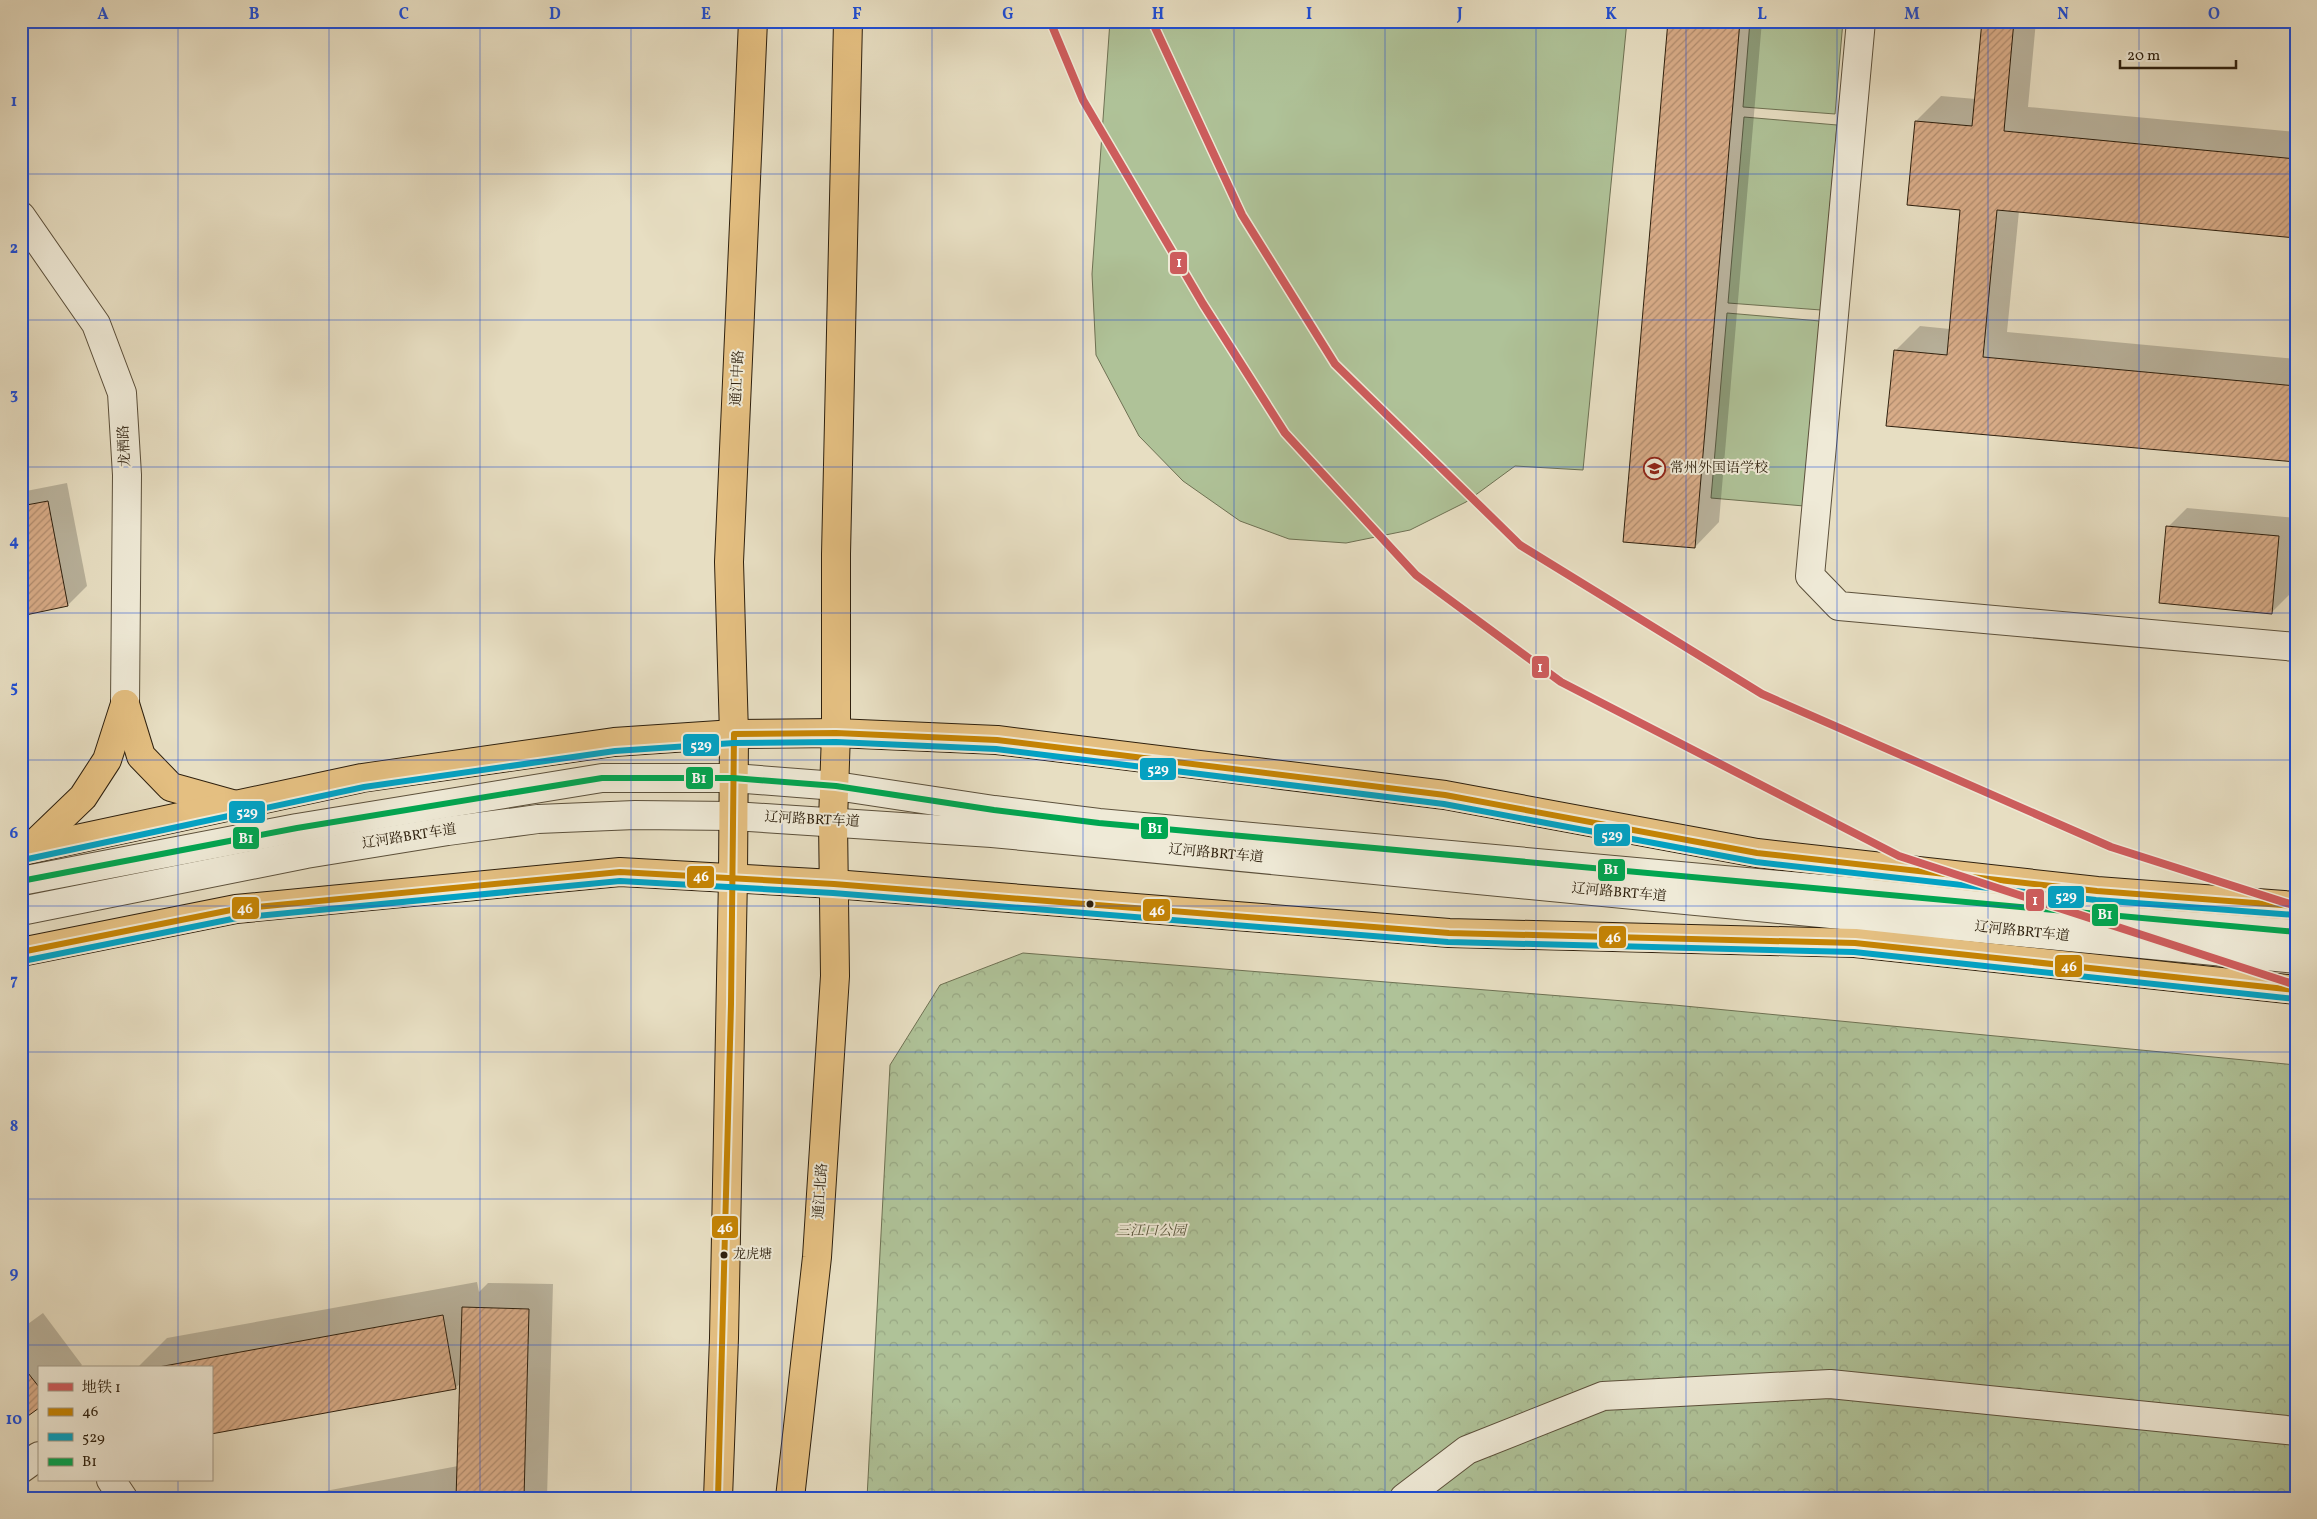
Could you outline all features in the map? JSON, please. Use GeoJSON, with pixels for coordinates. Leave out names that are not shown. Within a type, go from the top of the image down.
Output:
{"type":"FeatureCollection","features":[{"type":"Feature","properties":{"kind":"main road","name":"通江中路"},"geometry":{"type":"LineString","coordinates":[[733,877],[734,734],[729,562],[754,21]]}},
{"type":"Feature","properties":{"kind":"main road"},"geometry":{"type":"LineString","coordinates":[[836,733],[836,554],[848,21]]}},
{"type":"Feature","properties":{"kind":"main road"},"geometry":{"type":"LineString","coordinates":[[125,704],[141,756],[170,787],[236,805]]}},
{"type":"Feature","properties":{"kind":"main road"},"geometry":{"type":"LineString","coordinates":[[25,850],[83,797],[107,760],[125,704]]}},
{"type":"Feature","properties":{"kind":"main road"},"geometry":{"type":"LineString","coordinates":[[25,850],[362,778],[614,742],[734,734],[836,733],[1006,742],[1445,795],[1757,852],[2097,891],[2296,906]]}},
{"type":"Feature","properties":{"kind":"main road","name":"通江北路"},"geometry":{"type":"LineString","coordinates":[[790,1498],[817,1257],[835,976],[833,821],[836,786],[836,733]]}},
{"type":"Feature","properties":{"kind":"main road"},"geometry":{"type":"LineString","coordinates":[[21,952],[236,909],[620,872],[834,884],[1449,933],[1855,943],[2296,990]]}},
{"type":"Feature","properties":{"kind":"main road"},"geometry":{"type":"LineString","coordinates":[[718,1498],[724,1338],[733,877]]}},
{"type":"Feature","properties":{"kind":"street"},"geometry":{"type":"LineString","coordinates":[[1861,21],[1810,576],[1839,606],[2296,647]]}},
{"type":"Feature","properties":{"kind":"street","name":"龙栖路"},"geometry":{"type":"LineString","coordinates":[[21,216],[96,324],[122,393],[127,475],[125,704]]}},
{"type":"Feature","properties":{"kind":"street","name":"辽河路BRT车道"},"geometry":{"type":"LineString","coordinates":[[21,881],[297,828],[602,778],[734,778],[836,786],[994,810],[1109,824],[2296,932]]}},
{"type":"Feature","properties":{"kind":"street","name":"辽河路BRT车道"},"geometry":{"type":"LineString","coordinates":[[21,911],[306,854],[448,830],[538,819],[636,815],[733,816],[833,821],[992,833],[2296,959]]}},
{"type":"Feature","properties":{"kind":"street"},"geometry":{"type":"LineString","coordinates":[[1404,1498],[1467,1450],[1603,1396],[1830,1384],[2296,1431]]}},
{"type":"Feature","properties":{"kind":"street"},"geometry":{"type":"LineString","coordinates":[[21,1469],[38,1457]]}},
{"type":"Feature","properties":{"kind":"street"},"geometry":{"type":"LineString","coordinates":[[112,1482],[123,1498]]}},
{"type":"Feature","properties":{"kind":"green space"},"geometry":{"type":"Polygon","coordinates":[[[1110,21],[1627,21],[1583,470],[1515,466],[1466,502],[1410,530],[1346,543],[1289,539],[1240,521],[1183,481],[1139,436],[1096,355],[1092,274],[1110,21]]]}},
{"type":"Feature","properties":{"kind":"green space"},"geometry":{"type":"Polygon","coordinates":[[[1750,21],[1843,21],[1835,114],[1743,107],[1750,21]]]}},
{"type":"Feature","properties":{"kind":"green space"},"geometry":{"type":"Polygon","coordinates":[[[1744,117],[1837,125],[1821,310],[1728,303],[1744,117]]]}},
{"type":"Feature","properties":{"kind":"green space"},"geometry":{"type":"Polygon","coordinates":[[[1727,313],[1820,321],[1804,506],[1711,498],[1727,313]]]}},
{"type":"Feature","properties":{"kind":"green space","name":"三江口公园"},"geometry":{"type":"Polygon","coordinates":[[[1023,953],[1674,1005],[2296,1065],[2296,1498],[867,1498],[890,1065],[940,985],[1023,953]]]}},
{"type":"Feature","properties":{"kind":"building"},"geometry":{"type":"Polygon","coordinates":[[[1668,21],[1740,21],[1695,548],[1623,542],[1668,21]]]}},
{"type":"Feature","properties":{"kind":"building"},"geometry":{"type":"Polygon","coordinates":[[[1982,21],[2014,21],[2004,131],[2296,159],[2296,238],[1997,210],[1983,357],[2296,386],[2296,462],[1886,426],[1894,350],[1947,355],[1960,210],[1907,205],[1915,121],[1972,126],[1982,21]]]}},
{"type":"Feature","properties":{"kind":"building"},"geometry":{"type":"Polygon","coordinates":[[[48,501],[68,606],[21,616],[21,506],[48,501]]]}},
{"type":"Feature","properties":{"kind":"building"},"geometry":{"type":"Polygon","coordinates":[[[2166,526],[2279,536],[2272,614],[2159,603],[2166,526]]]}},
{"type":"Feature","properties":{"kind":"building"},"geometry":{"type":"Polygon","coordinates":[[[462,1307],[529,1309],[524,1498],[456,1498],[462,1307]]]}},
{"type":"Feature","properties":{"kind":"building"},"geometry":{"type":"Polygon","coordinates":[[[443,1315],[456,1389],[212,1434],[212,1366],[164,1366],[443,1315]]]}},
{"type":"Feature","properties":{"kind":"building"},"geometry":{"type":"Polygon","coordinates":[[[21,1364],[38,1386],[38,1409],[21,1421],[21,1364]]]}},
{"type":"Feature","properties":{"kind":"metro line","name":"1"},"geometry":{"type":"LineString","coordinates":[[1050,21],[1083,100],[1203,304],[1285,433],[1416,575],[1561,682],[1899,856],[2296,985]]}},
{"type":"Feature","properties":{"kind":"metro line","name":"1"},"geometry":{"type":"LineString","coordinates":[[1152,21],[1242,215],[1335,364],[1520,545],[1762,694],[2111,847],[2296,906]]}},
{"type":"Feature","properties":{"kind":"transit line","name":"46"},"geometry":{"type":"LineString","coordinates":[[718,1498],[731,1004],[734,734],[836,733],[997,740],[1445,795],[1757,853],[2097,891],[2296,906]]}},
{"type":"Feature","properties":{"kind":"transit line","name":"529"},"geometry":{"type":"LineString","coordinates":[[23,860],[364,787],[615,751],[734,743],[836,742],[996,749],[1444,804],[1756,862],[2096,900],[2295,915]]}},
{"type":"Feature","properties":{"kind":"transit line","name":"B1"},"geometry":{"type":"LineString","coordinates":[[21,881],[297,828],[602,778],[733,778],[836,786],[994,810],[1099,823],[2296,932]]}},
{"type":"Feature","properties":{"kind":"transit line","name":"46"},"geometry":{"type":"LineString","coordinates":[[21,952],[236,909],[620,872],[834,884],[1449,933],[1855,943],[2296,990]]}},
{"type":"Feature","properties":{"kind":"transit line","name":"529"},"geometry":{"type":"LineString","coordinates":[[23,961],[237,918],[620,881],[833,893],[1448,942],[1854,952],[2295,999]]}},
{"type":"Feature","properties":{"kind":"place","name":"常州外国语学校"},"geometry":{"type":"Point","coordinates":[1654,468]}},
{"type":"Feature","properties":{"kind":"place","name":"龙虎塘"},"geometry":{"type":"Point","coordinates":[724,1255]}}]}
